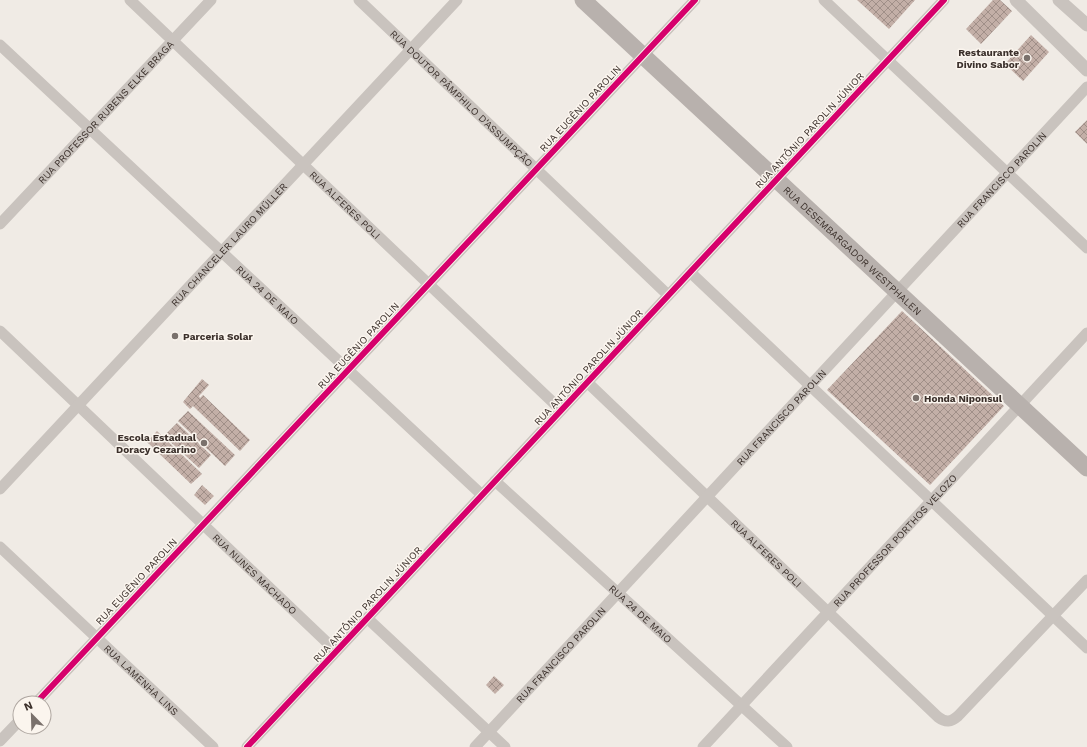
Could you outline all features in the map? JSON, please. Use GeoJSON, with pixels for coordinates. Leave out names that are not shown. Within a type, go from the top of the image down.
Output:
{"type":"FeatureCollection","features":[{"type":"Feature","properties":{"kind":"main road","name":"RUA DESEMBARGADOR WESTPHALEN"},"geometry":{"type":"LineString","coordinates":[[583,0],[1087,468]]}},
{"type":"Feature","properties":{"kind":"street","name":"RUA ALFERES POLI"},"geometry":{"type":"LineString","coordinates":[[130,0],[561,410]]}},
{"type":"Feature","properties":{"kind":"street","name":"RUA PROFESSOR RUBENS ELKE BRAGA"},"geometry":{"type":"LineString","coordinates":[[0,224],[211,0]]}},
{"type":"Feature","properties":{"kind":"street","name":"RUA DOUTOR PÂMPHILO D'ASSUMPÇÃO"},"geometry":{"type":"LineString","coordinates":[[359,0],[668,295]]}},
{"type":"Feature","properties":{"kind":"street","name":"RUA CHANCELER LAURO MÜLLER"},"geometry":{"type":"LineString","coordinates":[[0,489],[457,0]]}},
{"type":"Feature","properties":{"kind":"street","name":"RUA EUGÊNIO PAROLIN"},"geometry":{"type":"LineString","coordinates":[[44,695],[695,0]]}},
{"type":"Feature","properties":{"kind":"street"},"geometry":{"type":"LineString","coordinates":[[824,0],[1087,248]]}},
{"type":"Feature","properties":{"kind":"street","name":"RUA ANTÔNIO PAROLIN JÚNIOR"},"geometry":{"type":"LineString","coordinates":[[247,747],[944,0]]}},
{"type":"Feature","properties":{"kind":"street"},"geometry":{"type":"LineString","coordinates":[[1016,0],[1087,70]]}},
{"type":"Feature","properties":{"kind":"street"},"geometry":{"type":"LineString","coordinates":[[1059,0],[1087,25]]}},
{"type":"Feature","properties":{"kind":"street","name":"RUA 24 DE MAIO"},"geometry":{"type":"LineString","coordinates":[[0,45],[482,495]]}},
{"type":"Feature","properties":{"kind":"street","name":"RUA FRANCISCO PAROLIN"},"geometry":{"type":"LineString","coordinates":[[475,747],[1087,87]]}},
{"type":"Feature","properties":{"kind":"street"},"geometry":{"type":"LineString","coordinates":[[690,272],[1087,648]]}},
{"type":"Feature","properties":{"kind":"street","name":"RUA NUNES MACHADO"},"geometry":{"type":"LineString","coordinates":[[0,331],[336,651]]}},
{"type":"Feature","properties":{"kind":"street","name":"RUA PROFESSOR PORTHOS VELOZO"},"geometry":{"type":"LineString","coordinates":[[703,747],[1087,333]]}},
{"type":"Feature","properties":{"kind":"street","name":"RUA ALFERES POLI"},"geometry":{"type":"LineString","coordinates":[[587,382],[938,717],[944,721],[948,721],[958,716],[1053,616]]}},
{"type":"Feature","properties":{"kind":"street","name":"RUA 24 DE MAIO"},"geometry":{"type":"LineString","coordinates":[[495,481],[787,747]]}},
{"type":"Feature","properties":{"kind":"street","name":"RUA LAMENHA LINS"},"geometry":{"type":"LineString","coordinates":[[0,546],[213,747]]}},
{"type":"Feature","properties":{"kind":"street"},"geometry":{"type":"LineString","coordinates":[[1053,616],[1087,580]]}},
{"type":"Feature","properties":{"kind":"street"},"geometry":{"type":"LineString","coordinates":[[367,618],[505,747]]}},
{"type":"Feature","properties":{"kind":"street"},"geometry":{"type":"LineString","coordinates":[[0,741],[12,728]]}},
{"type":"Feature","properties":{"kind":"building"},"geometry":{"type":"Polygon","coordinates":[[[857,0],[915,0],[889,29],[857,0]]]}},
{"type":"Feature","properties":{"kind":"building"},"geometry":{"type":"Polygon","coordinates":[[[993,0],[1000,0],[1012,11],[981,44],[966,29],[993,0]]]}},
{"type":"Feature","properties":{"kind":"building","name":"Restaurante Divino Sabor"},"geometry":{"type":"Polygon","coordinates":[[[1031,35],[1049,52],[1023,81],[1005,64],[1031,35]]]}},
{"type":"Feature","properties":{"kind":"building"},"geometry":{"type":"Polygon","coordinates":[[[1087,120],[1087,144],[1075,132],[1087,120]]]}},
{"type":"Feature","properties":{"kind":"building","name":"Honda Niponsul"},"geometry":{"type":"Polygon","coordinates":[[[902,311],[1004,406],[930,485],[827,390],[902,311]]]}},
{"type":"Feature","properties":{"kind":"building"},"geometry":{"type":"Polygon","coordinates":[[[202,379],[209,385],[199,396],[200,398],[203,395],[250,440],[240,451],[193,406],[190,409],[183,402],[202,379]]]}},
{"type":"Feature","properties":{"kind":"building"},"geometry":{"type":"Polygon","coordinates":[[[188,411],[235,455],[225,466],[178,421],[188,411]]]}},
{"type":"Feature","properties":{"kind":"building"},"geometry":{"type":"Polygon","coordinates":[[[177,423],[211,455],[199,468],[164,436],[177,423]]]}},
{"type":"Feature","properties":{"kind":"building"},"geometry":{"type":"Polygon","coordinates":[[[157,431],[202,474],[191,484],[147,442],[157,431]]]}},
{"type":"Feature","properties":{"kind":"building"},"geometry":{"type":"Polygon","coordinates":[[[202,485],[214,496],[205,505],[194,495],[202,485]]]}},
{"type":"Feature","properties":{"kind":"building"},"geometry":{"type":"Polygon","coordinates":[[[494,676],[504,685],[495,694],[486,685],[494,676]]]}},
{"type":"Feature","properties":{"kind":"cycle path"},"geometry":{"type":"LineString","coordinates":[[43,695],[695,0]]}},
{"type":"Feature","properties":{"kind":"cycle path"},"geometry":{"type":"LineString","coordinates":[[247,747],[944,0]]}},
{"type":"Feature","properties":{"kind":"place","name":"Restaurante Divino Sabor"},"geometry":{"type":"Point","coordinates":[1027,58]}},
{"type":"Feature","properties":{"kind":"place","name":"Parceria Solar"},"geometry":{"type":"Point","coordinates":[175,336]}},
{"type":"Feature","properties":{"kind":"place","name":"Honda Niponsul"},"geometry":{"type":"Point","coordinates":[916,398]}},
{"type":"Feature","properties":{"kind":"place","name":"Escola Estadual Doracy Cezarino"},"geometry":{"type":"Point","coordinates":[204,443]}}]}
